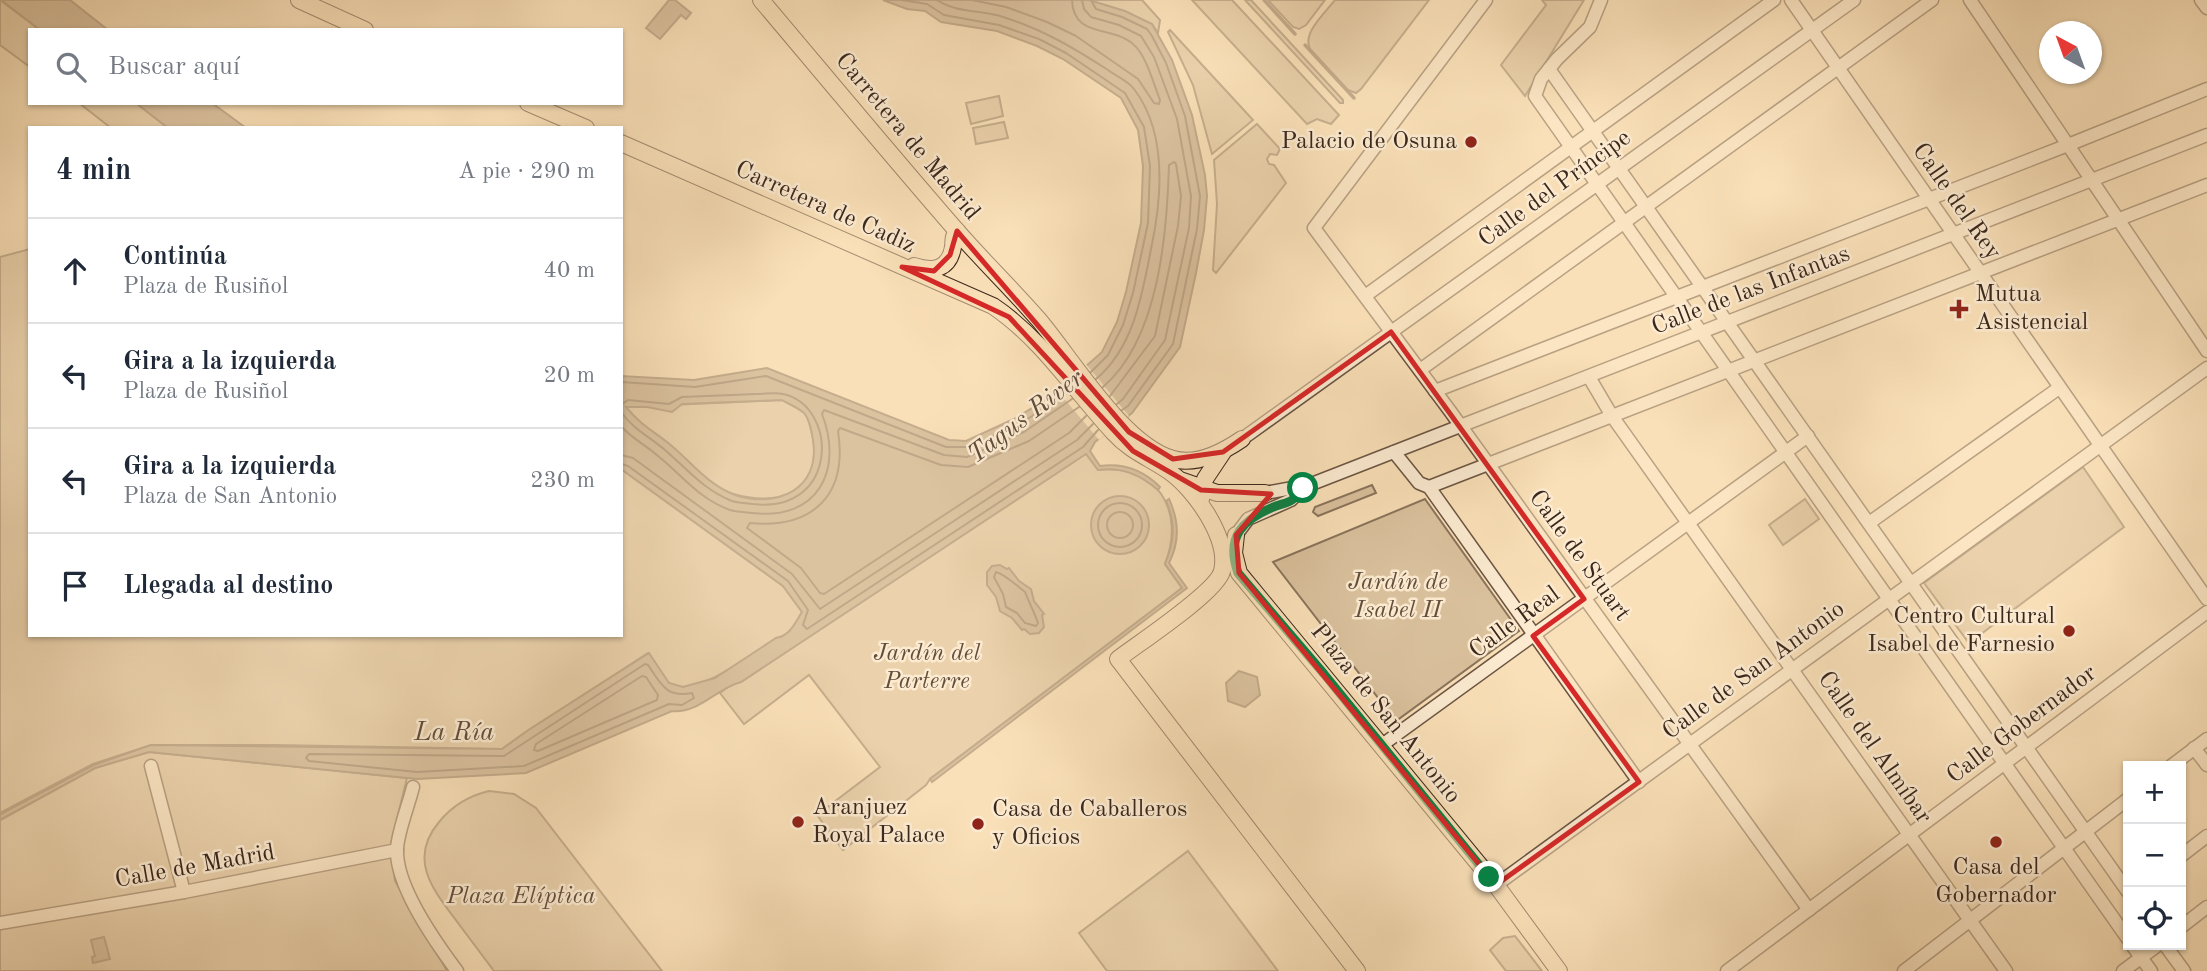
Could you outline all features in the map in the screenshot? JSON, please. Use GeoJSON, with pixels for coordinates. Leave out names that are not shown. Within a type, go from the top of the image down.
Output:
{"type":"FeatureCollection","features":[{"type":"Feature","properties":{"kind":"main road"},"geometry":{"type":"LineString","coordinates":[[299,0],[361,28]]}},
{"type":"Feature","properties":{"kind":"main road","name":"Carretera de Madrid"},"geometry":{"type":"LineString","coordinates":[[761,0],[957,231],[1022,302],[1044,338]]}},
{"type":"Feature","properties":{"kind":"main road"},"geometry":{"type":"LineString","coordinates":[[533,105],[581,126]]}},
{"type":"Feature","properties":{"kind":"main road","name":"Carretera de Cadiz"},"geometry":{"type":"LineString","coordinates":[[623,144],[981,300],[1044,338]]}},
{"type":"Feature","properties":{"kind":"main road"},"geometry":{"type":"LineString","coordinates":[[902,267],[909,264],[930,270],[937,269],[950,255],[953,235],[957,231]]}},
{"type":"Feature","properties":{"kind":"main road"},"geometry":{"type":"LineString","coordinates":[[1044,338],[1116,426],[1127,447],[1201,490],[1234,495],[1265,493]]}},
{"type":"Feature","properties":{"kind":"main road"},"geometry":{"type":"LineString","coordinates":[[1116,426],[1173,459],[1198,459],[1223,452],[1242,439]]}},
{"type":"Feature","properties":{"kind":"main road"},"geometry":{"type":"LineString","coordinates":[[1201,507],[1201,490],[1205,479],[1223,452]]}},
{"type":"Feature","properties":{"kind":"main road"},"geometry":{"type":"LineString","coordinates":[[1175,476],[1201,507],[1221,539],[1232,564]]}},
{"type":"Feature","properties":{"kind":"main road"},"geometry":{"type":"LineString","coordinates":[[1237,536],[1232,564],[1219,580],[1118,659],[1357,971]]}},
{"type":"Feature","properties":{"kind":"main road","name":"Plaza de San Antonio"},"geometry":{"type":"LineString","coordinates":[[1232,564],[1496,885],[1559,971]]}},
{"type":"Feature","properties":{"kind":"street","name":"Calle de Stuart"},"geometry":{"type":"LineString","coordinates":[[1486,0],[1314,228],[1461,426],[1809,910]]}},
{"type":"Feature","properties":{"kind":"street"},"geometry":{"type":"LineString","coordinates":[[1601,0],[1590,27],[1541,79],[1535,96],[2123,932]]}},
{"type":"Feature","properties":{"kind":"street","name":"Calle del Príncipe"},"geometry":{"type":"LineString","coordinates":[[1365,296],[1774,0]]}},
{"type":"Feature","properties":{"kind":"street","name":"Calle del Rey"},"geometry":{"type":"LineString","coordinates":[[1791,0],[2207,599]]}},
{"type":"Feature","properties":{"kind":"street","name":"Calle del Príncipe"},"geometry":{"type":"LineString","coordinates":[[1242,439],[1854,0]]}},
{"type":"Feature","properties":{"kind":"street"},"geometry":{"type":"LineString","coordinates":[[1420,370],[1932,0]]}},
{"type":"Feature","properties":{"kind":"street"},"geometry":{"type":"LineString","coordinates":[[1970,0],[2207,351]]}},
{"type":"Feature","properties":{"kind":"street"},"geometry":{"type":"LineString","coordinates":[[2201,0],[2207,8]]}},
{"type":"Feature","properties":{"kind":"street"},"geometry":{"type":"LineString","coordinates":[[1549,69],[2124,887]]}},
{"type":"Feature","properties":{"kind":"street","name":"Calle de las Infantas"},"geometry":{"type":"LineString","coordinates":[[1435,391],[2207,89]]}},
{"type":"Feature","properties":{"kind":"street","name":"Calle de las Infantas"},"geometry":{"type":"LineString","coordinates":[[1306,486],[2207,135]]}},
{"type":"Feature","properties":{"kind":"street"},"geometry":{"type":"LineString","coordinates":[[1429,488],[1754,359],[2207,185]]}},
{"type":"Feature","properties":{"kind":"street","name":"Calle de San Antonio"},"geometry":{"type":"LineString","coordinates":[[1496,885],[2207,368]]}},
{"type":"Feature","properties":{"kind":"street","name":"Calle del Almíbar"},"geometry":{"type":"LineString","coordinates":[[1589,377],[1612,416],[2006,971]]}},
{"type":"Feature","properties":{"kind":"street"},"geometry":{"type":"LineString","coordinates":[[1869,523],[2059,388]]}},
{"type":"Feature","properties":{"kind":"street","name":"Calle Real"},"geometry":{"type":"LineString","coordinates":[[1382,745],[1808,436]]}},
{"type":"Feature","properties":{"kind":"street"},"geometry":{"type":"LineString","coordinates":[[1394,452],[1419,483],[1429,488],[1639,782]]}},
{"type":"Feature","properties":{"kind":"street"},"geometry":{"type":"LineString","coordinates":[[1265,493],[1306,486]]}},
{"type":"Feature","properties":{"kind":"street"},"geometry":{"type":"LineString","coordinates":[[1237,536],[1248,519],[1292,500],[1306,486]]}},
{"type":"Feature","properties":{"kind":"street","name":"Calle Gobernador"},"geometry":{"type":"LineString","coordinates":[[1727,971],[2207,612]]}},
{"type":"Feature","properties":{"kind":"street"},"geometry":{"type":"LineString","coordinates":[[2177,761],[2207,739]]}},
{"type":"Feature","properties":{"kind":"street"},"geometry":{"type":"LineString","coordinates":[[2194,748],[2207,765]]}},
{"type":"Feature","properties":{"kind":"street"},"geometry":{"type":"LineString","coordinates":[[151,766],[184,892]]}},
{"type":"Feature","properties":{"kind":"street"},"geometry":{"type":"LineString","coordinates":[[414,787],[397,850],[403,880],[439,947],[457,971]]}},
{"type":"Feature","properties":{"kind":"street"},"geometry":{"type":"LineString","coordinates":[[1904,971],[2123,803]]}},
{"type":"Feature","properties":{"kind":"street"},"geometry":{"type":"LineString","coordinates":[[2186,852],[2207,835]]}},
{"type":"Feature","properties":{"kind":"street","name":"Calle de Madrid"},"geometry":{"type":"LineString","coordinates":[[0,923],[184,892],[397,850]]}},
{"type":"Feature","properties":{"kind":"street"},"geometry":{"type":"LineString","coordinates":[[2186,923],[2207,907]]}},
{"type":"Feature","properties":{"kind":"street"},"geometry":{"type":"LineString","coordinates":[[2136,950],[2151,971]]}},
{"type":"Feature","properties":{"kind":"street"},"geometry":{"type":"LineString","coordinates":[[2123,971],[2151,950]]}},
{"type":"Feature","properties":{"kind":"street"},"geometry":{"type":"LineString","coordinates":[[2168,950],[2183,971]]}},
{"type":"Feature","properties":{"kind":"highlighted area"},"geometry":{"type":"Polygon","coordinates":[[[957,231],[1129,432],[1173,459],[1223,452],[1391,332],[1584,599],[1533,636],[1639,782],[1496,885],[1239,573],[1236,535],[1271,494],[1201,490],[1133,451],[1009,317],[902,267],[934,271],[950,255],[957,231]]]}},
{"type":"Feature","properties":{"kind":"green space"},"geometry":{"type":"Polygon","coordinates":[[[0,0],[37,28],[28,28],[28,66],[0,45],[0,0]]]}},
{"type":"Feature","properties":{"kind":"green space"},"geometry":{"type":"Polygon","coordinates":[[[1089,0],[1142,0],[1160,20],[1158,33],[1152,24],[1089,0]]]}},
{"type":"Feature","properties":{"kind":"green space"},"geometry":{"type":"Polygon","coordinates":[[[1192,0],[1232,0],[1339,115],[1331,124],[1317,119],[1307,124],[1192,0]]]}},
{"type":"Feature","properties":{"kind":"green space"},"geometry":{"type":"Polygon","coordinates":[[[1245,0],[1251,0],[1343,103],[1340,103],[1245,0]]]}},
{"type":"Feature","properties":{"kind":"green space"},"geometry":{"type":"Polygon","coordinates":[[[1268,0],[1325,0],[1306,25],[1299,29],[1293,27],[1268,0]]]}},
{"type":"Feature","properties":{"kind":"green space"},"geometry":{"type":"Polygon","coordinates":[[[1335,0],[1429,0],[1356,93],[1348,90],[1310,49],[1308,43],[1316,23],[1335,0]]]}},
{"type":"Feature","properties":{"kind":"green space"},"geometry":{"type":"Polygon","coordinates":[[[1542,0],[1584,0],[1525,96],[1501,65],[1546,5],[1542,0]]]}},
{"type":"Feature","properties":{"kind":"green space"},"geometry":{"type":"Polygon","coordinates":[[[1170,30],[1253,120],[1212,154],[1193,85],[1168,32],[1170,30]]]}},
{"type":"Feature","properties":{"kind":"green space"},"geometry":{"type":"Polygon","coordinates":[[[999,96],[1003,116],[971,124],[966,103],[999,96]]]}},
{"type":"Feature","properties":{"kind":"green space"},"geometry":{"type":"Polygon","coordinates":[[[82,105],[139,105],[165,126],[108,126],[82,105]]]}},
{"type":"Feature","properties":{"kind":"green space"},"geometry":{"type":"Polygon","coordinates":[[[1004,122],[1008,138],[976,144],[973,128],[1004,122]]]}},
{"type":"Feature","properties":{"kind":"green space"},"geometry":{"type":"Polygon","coordinates":[[[1257,124],[1280,149],[1277,155],[1270,154],[1267,159],[1286,183],[1216,273],[1213,270],[1217,204],[1214,160],[1257,124]]]}},
{"type":"Feature","properties":{"kind":"green space"},"geometry":{"type":"Polygon","coordinates":[[[28,250],[28,637],[623,637],[623,470],[783,586],[802,612],[785,635],[776,638],[724,672],[694,685],[681,687],[670,684],[648,653],[502,749],[151,745],[93,764],[0,813],[0,257],[28,250]]]}},
{"type":"Feature","properties":{"kind":"green space"},"geometry":{"type":"Polygon","coordinates":[[[782,400],[807,417],[814,456],[811,471],[804,482],[782,496],[769,498],[737,495],[718,487],[700,474],[667,442],[643,427],[625,407],[782,400]]]}},
{"type":"Feature","properties":{"kind":"green space","name":"Jardín del Parterre"},"geometry":{"type":"Polygon","coordinates":[[[1086,453],[1098,470],[1119,470],[1136,474],[1162,494],[1169,509],[1172,526],[1171,544],[1165,564],[1182,588],[930,779],[926,785],[843,850],[817,815],[880,767],[809,675],[744,724],[720,693],[732,684],[741,682],[1086,453]]]}},
{"type":"Feature","properties":{"kind":"green space"},"geometry":{"type":"Polygon","coordinates":[[[2083,467],[2124,527],[1969,643],[1924,583],[2083,467]]]}},
{"type":"Feature","properties":{"kind":"green space"},"geometry":{"type":"Polygon","coordinates":[[[1372,485],[1376,493],[1318,516],[1313,512],[1315,507],[1372,485]]]}},
{"type":"Feature","properties":{"kind":"green space","name":"Jardín de Isabel II"},"geometry":{"type":"Polygon","coordinates":[[[1425,499],[1519,631],[1396,721],[1273,562],[1425,499]]]}},
{"type":"Feature","properties":{"kind":"green space"},"geometry":{"type":"Polygon","coordinates":[[[1805,499],[1819,519],[1783,545],[1769,525],[1805,499]]]}},
{"type":"Feature","properties":{"kind":"green space"},"geometry":{"type":"Polygon","coordinates":[[[149,752],[407,778],[390,847],[395,881],[447,971],[0,971],[0,820],[95,768],[149,752]]]}},
{"type":"Feature","properties":{"kind":"green space","name":"Plaza Elíptica"},"geometry":{"type":"Polygon","coordinates":[[[489,791],[514,794],[536,808],[662,971],[494,971],[440,899],[428,875],[425,862],[425,849],[430,836],[444,816],[467,799],[489,791]]]}},
{"type":"Feature","properties":{"kind":"green space"},"geometry":{"type":"Polygon","coordinates":[[[1188,851],[1278,971],[1107,971],[1079,933],[1188,851]]]}},
{"type":"Feature","properties":{"kind":"green space"},"geometry":{"type":"Polygon","coordinates":[[[1515,936],[1542,971],[1506,971],[1490,950],[1503,938],[1515,936]]]}},
{"type":"Feature","properties":{"kind":"water"},"geometry":{"type":"Polygon","coordinates":[[[1,0],[70,0],[105,28],[37,28],[1,0]]]}},
{"type":"Feature","properties":{"kind":"water"},"geometry":{"type":"Polygon","coordinates":[[[669,0],[675,0],[691,13],[686,19],[681,15],[660,39],[646,28],[669,0]]]}},
{"type":"Feature","properties":{"kind":"water","name":"Tagus River"},"geometry":{"type":"Polygon","coordinates":[[[883,0],[1089,0],[1125,11],[1152,24],[1172,60],[1192,115],[1205,175],[1207,196],[1204,230],[1196,273],[1180,347],[1132,413],[1095,442],[1090,451],[1100,466],[1133,469],[1154,481],[1160,487],[1158,490],[1130,473],[1098,470],[1086,454],[741,682],[690,709],[672,711],[526,773],[417,779],[149,752],[95,768],[0,820],[0,815],[94,765],[151,745],[502,749],[649,653],[669,683],[683,687],[715,678],[776,638],[785,635],[802,612],[783,586],[623,470],[623,376],[694,380],[767,368],[949,440],[966,441],[1016,418],[1056,393],[1102,352],[1117,322],[1126,292],[1141,223],[1143,166],[1138,130],[1121,98],[1063,59],[1037,46],[997,31],[941,22],[925,11],[907,9],[883,0]],[[782,400],[682,404],[672,412],[647,407],[626,407],[715,485],[751,499],[780,497],[793,491],[803,483],[810,471],[814,457],[812,434],[807,417],[801,410],[782,400]]]}},
{"type":"Feature","properties":{"kind":"water"},"geometry":{"type":"Polygon","coordinates":[[[139,105],[215,105],[243,126],[165,126],[139,105]]]}},
{"type":"Feature","properties":{"kind":"water"},"geometry":{"type":"Polygon","coordinates":[[[1120,496],[1131,498],[1144,509],[1149,525],[1147,536],[1136,549],[1120,554],[1109,552],[1096,541],[1091,525],[1093,514],[1104,501],[1120,496]]]}},
{"type":"Feature","properties":{"kind":"water"},"geometry":{"type":"Polygon","coordinates":[[[1169,499],[1177,531],[1169,563],[1187,588],[932,782],[930,779],[1182,588],[1165,564],[1173,532],[1166,501],[1169,499]]]}},
{"type":"Feature","properties":{"kind":"water"},"geometry":{"type":"Polygon","coordinates":[[[992,566],[1009,568],[1019,581],[1031,589],[1034,601],[1044,614],[1044,627],[1039,633],[1030,634],[1022,630],[1012,618],[1000,611],[996,597],[987,585],[987,572],[992,566]]]}},
{"type":"Feature","properties":{"kind":"water"},"geometry":{"type":"Polygon","coordinates":[[[1239,671],[1257,677],[1260,695],[1245,707],[1228,701],[1226,683],[1239,671]]]}},
{"type":"Feature","properties":{"kind":"water"},"geometry":{"type":"Polygon","coordinates":[[[104,937],[110,959],[93,963],[92,957],[95,956],[91,940],[104,937]]]}},
{"type":"Feature","properties":{"kind":"pier"},"geometry":{"type":"Polygon","coordinates":[[[1086,364],[1129,416],[1099,440],[1056,389],[1086,364]]]}},
{"type":"Feature","properties":{"kind":"waterway"},"geometry":{"type":"LineString","coordinates":[[1264,0],[1295,34]]}},
{"type":"Feature","properties":{"kind":"waterway"},"geometry":{"type":"LineString","coordinates":[[1305,45],[1354,98]]}},
{"type":"Feature","properties":{"kind":"place","name":"Palacio de Osuna"},"geometry":{"type":"Point","coordinates":[1471,142]}},
{"type":"Feature","properties":{"kind":"place","name":"Mutua Asistencial"},"geometry":{"type":"Point","coordinates":[1959,309]}},
{"type":"Feature","properties":{"kind":"place","name":"Centro Cultural Isabel de Farnesio"},"geometry":{"type":"Point","coordinates":[2069,631]}},
{"type":"Feature","properties":{"kind":"place","name":"Aranjuez Royal Palace"},"geometry":{"type":"Point","coordinates":[798,822]}},
{"type":"Feature","properties":{"kind":"place","name":"Casa de Caballeros y Oficios"},"geometry":{"type":"Point","coordinates":[978,824]}},
{"type":"Feature","properties":{"kind":"place","name":"Casa del Gobernador"},"geometry":{"type":"Point","coordinates":[1996,842]}},
{"type":"Feature","properties":{"kind":"route"},"geometry":{"type":"LineString","coordinates":[[1303,488],[1292,500],[1255,515],[1243,525],[1237,536],[1234,553],[1238,573],[1489,877]]}},
{"type":"Feature","properties":{"kind":"water label","name":"La Ría"},"geometry":{"type":"Point","coordinates":[454,733]}}]}
